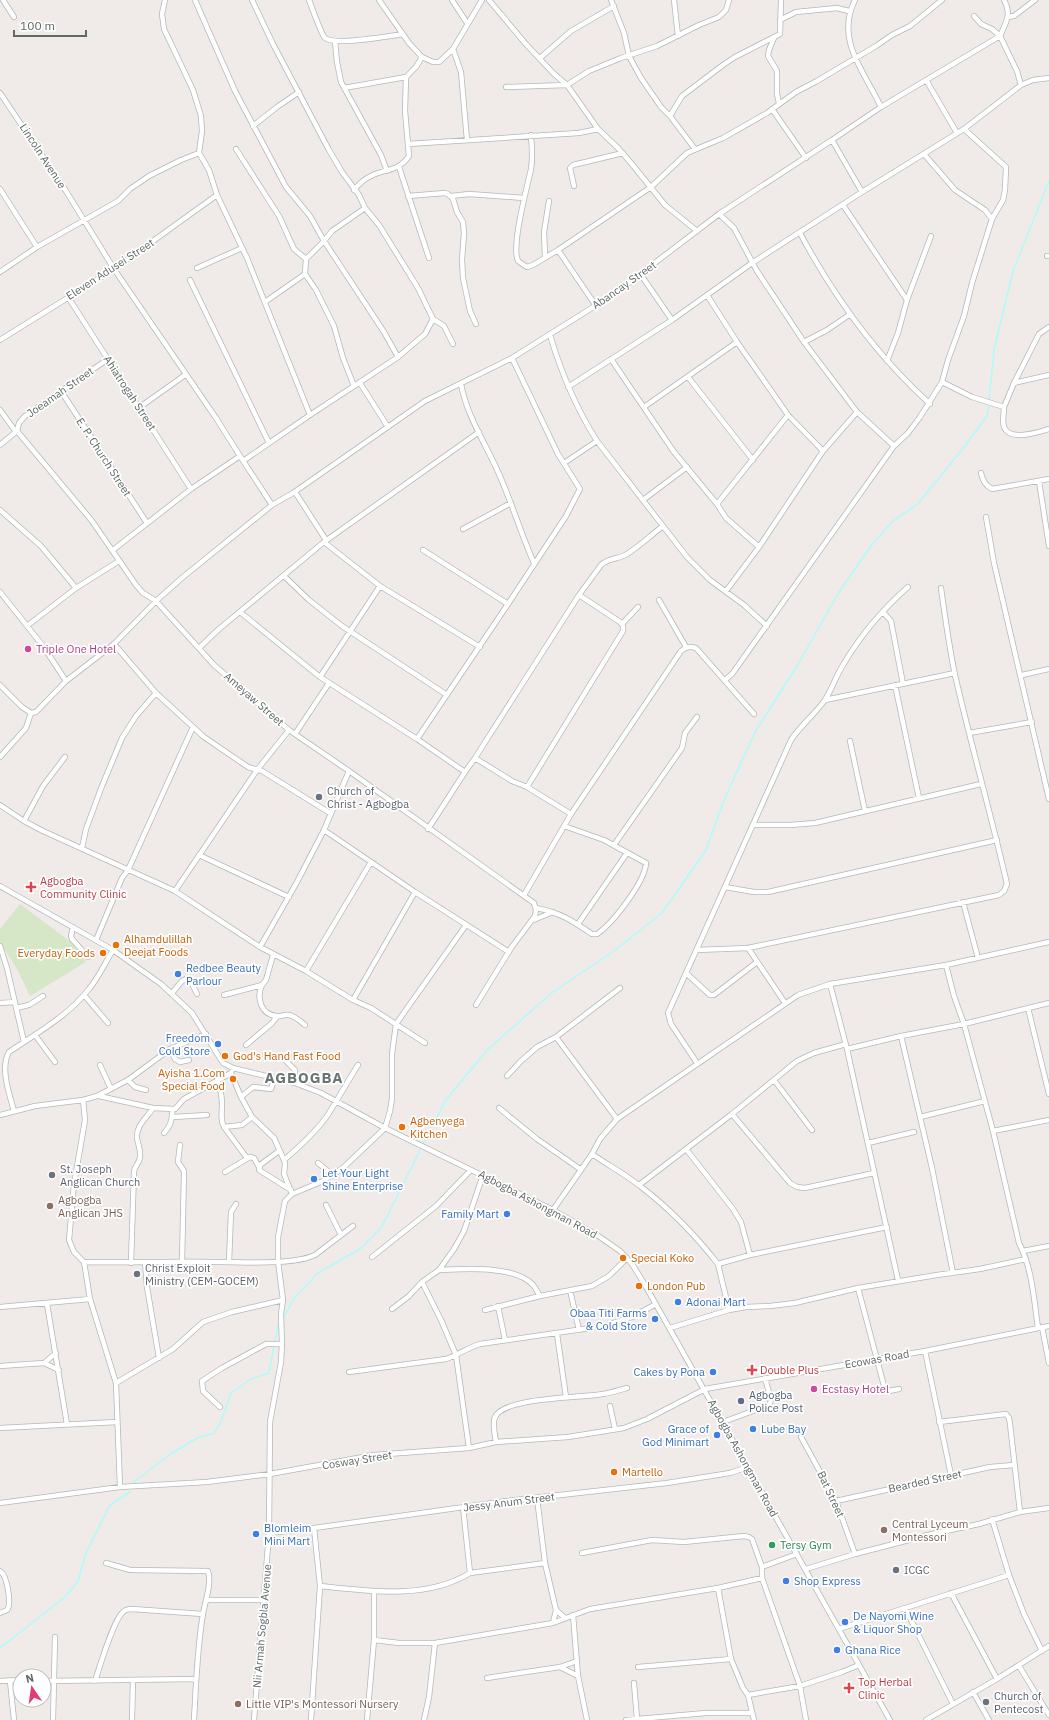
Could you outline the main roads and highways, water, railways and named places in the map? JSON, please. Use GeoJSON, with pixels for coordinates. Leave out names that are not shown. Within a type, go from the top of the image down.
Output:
{"type":"FeatureCollection","features":[{"type":"Feature","properties":{"kind":"waterway"},"geometry":{"type":"LineString","coordinates":[[989,400],[994,350],[1013,271],[1049,181]]}},
{"type":"Feature","properties":{"kind":"waterway"},"geometry":{"type":"LineString","coordinates":[[283,1318],[295,1297],[318,1273],[360,1249],[381,1228],[445,1101],[488,1049],[553,992],[614,951],[662,913],[706,850],[724,800],[755,732],[797,666],[839,592],[871,546],[893,521],[918,504],[964,447],[987,416],[989,404]]}},
{"type":"Feature","properties":{"kind":"waterway"},"geometry":{"type":"LineString","coordinates":[[275,1342],[278,1326]]}},
{"type":"Feature","properties":{"kind":"waterway"},"geometry":{"type":"LineString","coordinates":[[134,1482],[169,1455],[197,1438],[214,1433],[220,1424],[231,1393],[251,1379],[269,1373],[274,1346]]}},
{"type":"Feature","properties":{"kind":"waterway"},"geometry":{"type":"LineString","coordinates":[[0,1648],[65,1597],[78,1581],[86,1553],[110,1505],[130,1492]]}},
{"type":"Feature","properties":{"kind":"place","name":"Triple One Hotel"},"geometry":{"type":"Point","coordinates":[28,649]}},
{"type":"Feature","properties":{"kind":"place","name":"Church of Christ - Agbogba"},"geometry":{"type":"Point","coordinates":[319,797]}},
{"type":"Feature","properties":{"kind":"place","name":"Agbogba Community Clinic"},"geometry":{"type":"Point","coordinates":[31,887]}},
{"type":"Feature","properties":{"kind":"place","name":"Alhamdulillah Deejat Foods"},"geometry":{"type":"Point","coordinates":[116,945]}},
{"type":"Feature","properties":{"kind":"place","name":"Everyday Foods"},"geometry":{"type":"Point","coordinates":[103,953]}},
{"type":"Feature","properties":{"kind":"place","name":"Redbee Beauty Parlour"},"geometry":{"type":"Point","coordinates":[178,974]}},
{"type":"Feature","properties":{"kind":"place","name":"Freedom Cold Store"},"geometry":{"type":"Point","coordinates":[218,1044]}},
{"type":"Feature","properties":{"kind":"place","name":"God's Hand Fast Food"},"geometry":{"type":"Point","coordinates":[225,1056]}},
{"type":"Feature","properties":{"kind":"place","name":"Ayisha 1.Com Special Food"},"geometry":{"type":"Point","coordinates":[233,1079]}},
{"type":"Feature","properties":{"kind":"place","name":"Agbenyega Kitchen"},"geometry":{"type":"Point","coordinates":[402,1127]}},
{"type":"Feature","properties":{"kind":"place","name":"St. Joseph Anglican Church"},"geometry":{"type":"Point","coordinates":[52,1175]}},
{"type":"Feature","properties":{"kind":"place","name":"Let Your Light Shine Enterprise"},"geometry":{"type":"Point","coordinates":[314,1179]}},
{"type":"Feature","properties":{"kind":"place","name":"Agbogba Anglican JHS"},"geometry":{"type":"Point","coordinates":[50,1206]}},
{"type":"Feature","properties":{"kind":"place","name":"Family Mart"},"geometry":{"type":"Point","coordinates":[507,1214]}},
{"type":"Feature","properties":{"kind":"place","name":"Special Koko"},"geometry":{"type":"Point","coordinates":[623,1258]}},
{"type":"Feature","properties":{"kind":"place","name":"Christ Exploit Ministry (CEM-GOCEM)"},"geometry":{"type":"Point","coordinates":[137,1274]}},
{"type":"Feature","properties":{"kind":"place","name":"London Pub"},"geometry":{"type":"Point","coordinates":[639,1286]}},
{"type":"Feature","properties":{"kind":"place","name":"Adonai Mart"},"geometry":{"type":"Point","coordinates":[678,1302]}},
{"type":"Feature","properties":{"kind":"place","name":"Obaa Titi Farms & Cold Store"},"geometry":{"type":"Point","coordinates":[655,1319]}},
{"type":"Feature","properties":{"kind":"place","name":"Double Plus"},"geometry":{"type":"Point","coordinates":[752,1370]}},
{"type":"Feature","properties":{"kind":"place","name":"Cakes by Pona"},"geometry":{"type":"Point","coordinates":[713,1372]}},
{"type":"Feature","properties":{"kind":"place","name":"Ecstasy Hotel"},"geometry":{"type":"Point","coordinates":[814,1389]}},
{"type":"Feature","properties":{"kind":"place","name":"Agbogba Police Post"},"geometry":{"type":"Point","coordinates":[741,1401]}},
{"type":"Feature","properties":{"kind":"place","name":"Lube Bay"},"geometry":{"type":"Point","coordinates":[753,1429]}},
{"type":"Feature","properties":{"kind":"place","name":"Grace of God Minimart"},"geometry":{"type":"Point","coordinates":[717,1435]}},
{"type":"Feature","properties":{"kind":"place","name":"Martello"},"geometry":{"type":"Point","coordinates":[614,1472]}},
{"type":"Feature","properties":{"kind":"place","name":"Central Lyceum Montessori"},"geometry":{"type":"Point","coordinates":[884,1530]}},
{"type":"Feature","properties":{"kind":"place","name":"Blomleim Mini Mart"},"geometry":{"type":"Point","coordinates":[256,1534]}},
{"type":"Feature","properties":{"kind":"place","name":"Tersy Gym"},"geometry":{"type":"Point","coordinates":[772,1545]}},
{"type":"Feature","properties":{"kind":"place","name":"ICGC"},"geometry":{"type":"Point","coordinates":[896,1570]}},
{"type":"Feature","properties":{"kind":"place","name":"Shop Express"},"geometry":{"type":"Point","coordinates":[786,1581]}},
{"type":"Feature","properties":{"kind":"place","name":"De Nayomi Wine & Liquor Shop"},"geometry":{"type":"Point","coordinates":[845,1622]}},
{"type":"Feature","properties":{"kind":"place","name":"Ghana Rice"},"geometry":{"type":"Point","coordinates":[837,1650]}},
{"type":"Feature","properties":{"kind":"place","name":"Top Herbal Clinic"},"geometry":{"type":"Point","coordinates":[849,1688]}},
{"type":"Feature","properties":{"kind":"place","name":"Church of Pentecost"},"geometry":{"type":"Point","coordinates":[986,1702]}},
{"type":"Feature","properties":{"kind":"place","name":"Little VIP's Montessori Nursery"},"geometry":{"type":"Point","coordinates":[238,1704]}},
{"type":"Feature","properties":{"kind":"district","name":"AGBOGBA"},"geometry":{"type":"Point","coordinates":[304,1077]}}]}
